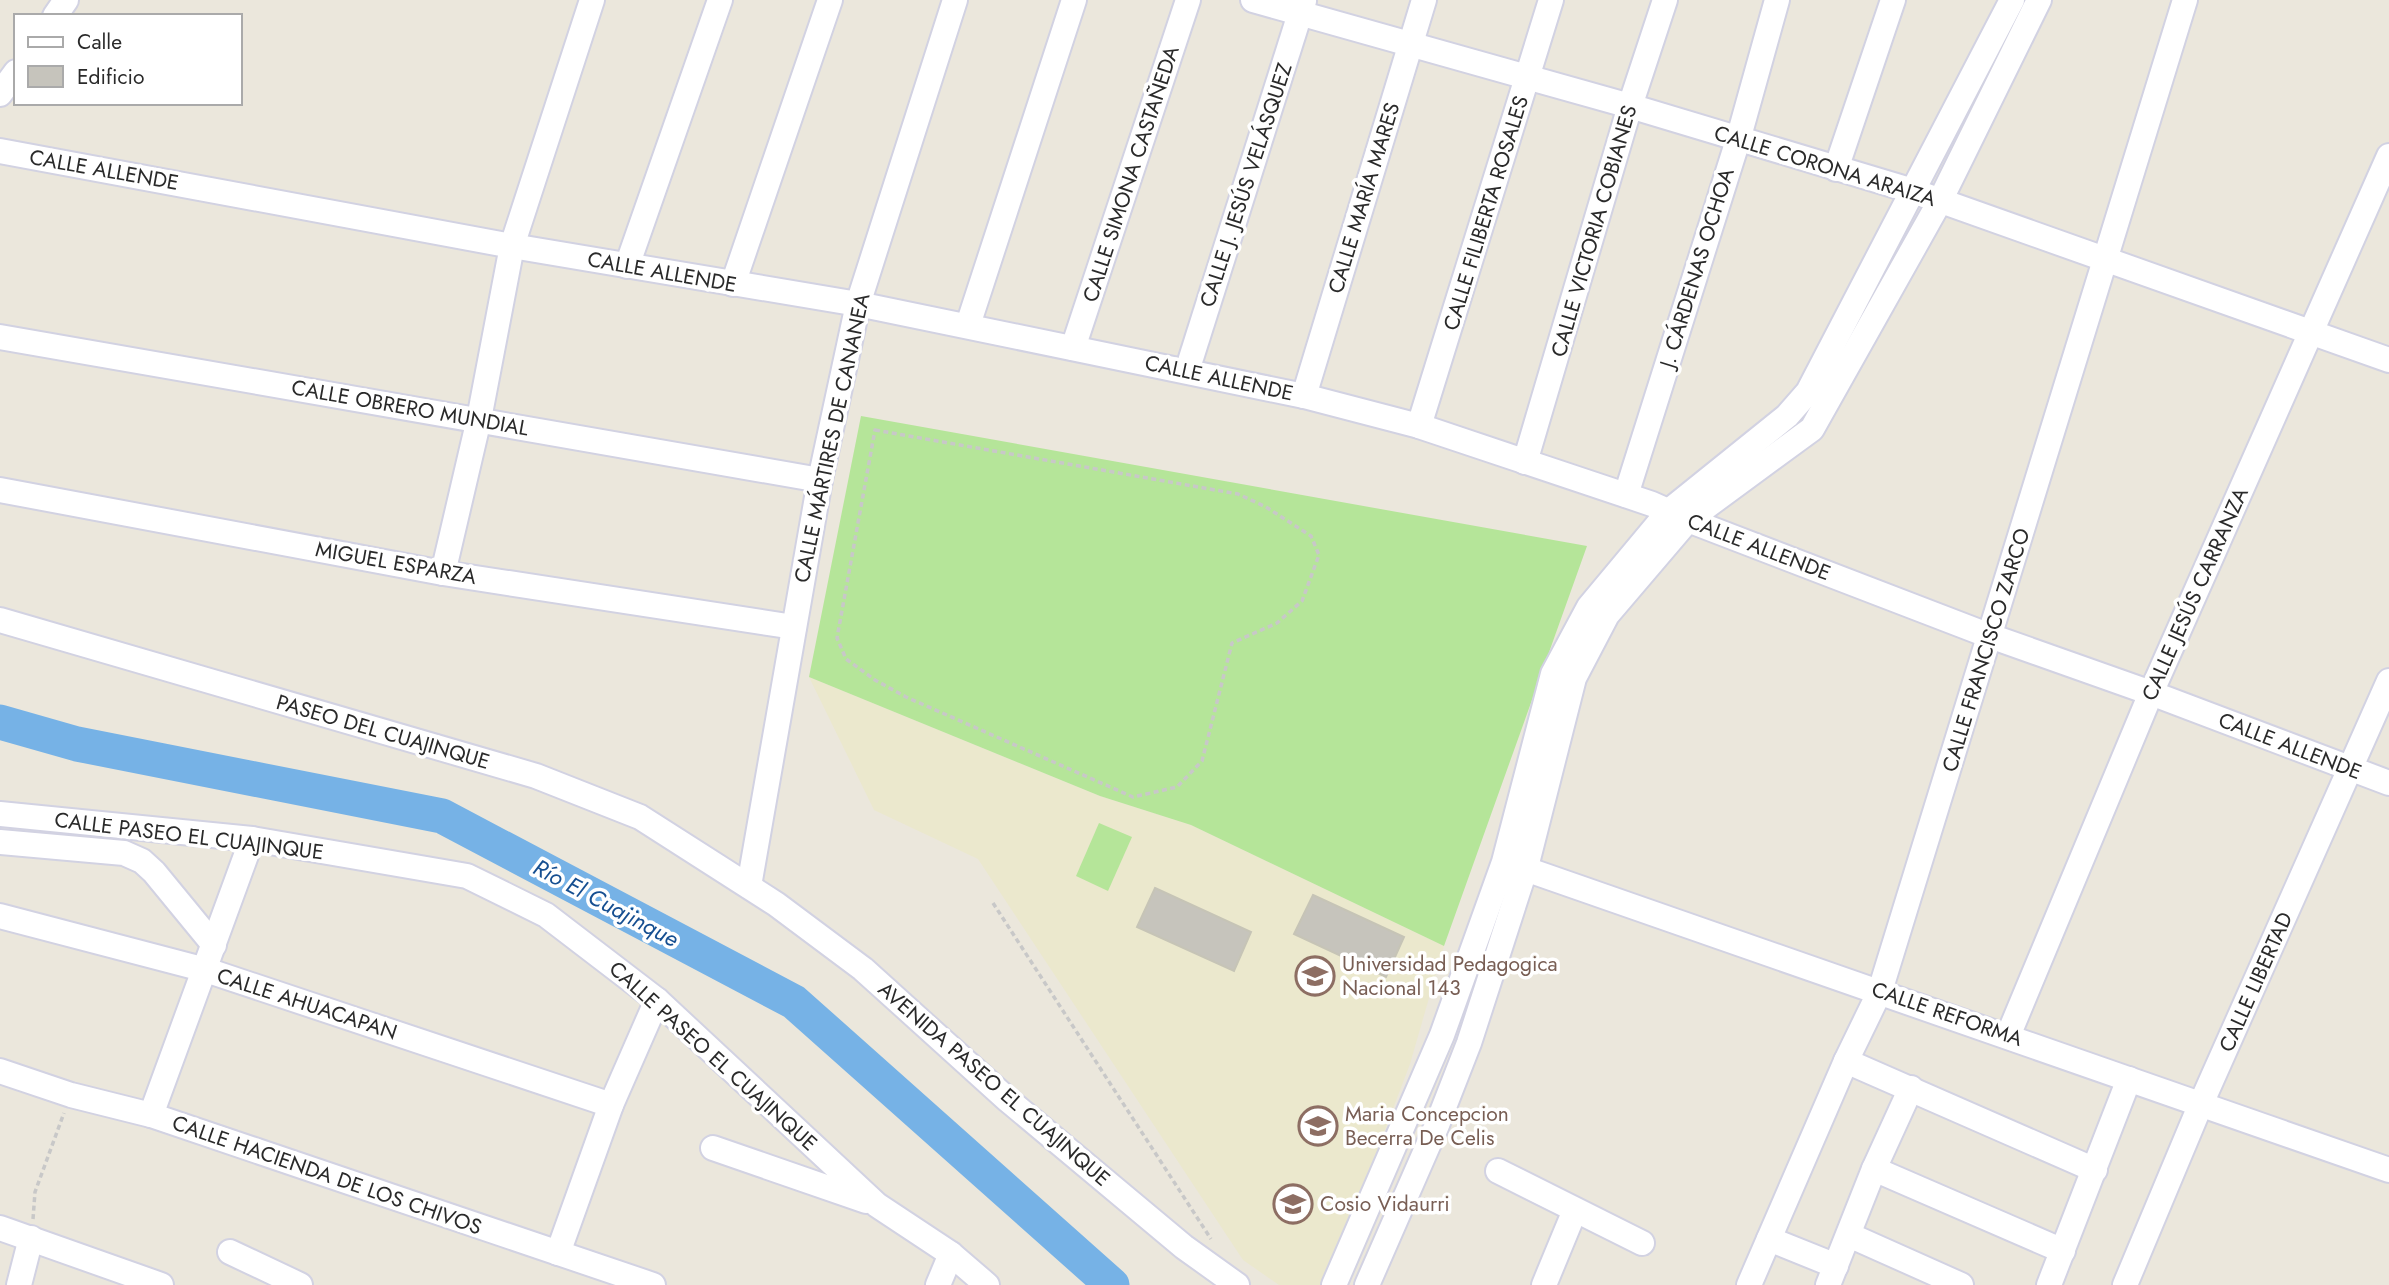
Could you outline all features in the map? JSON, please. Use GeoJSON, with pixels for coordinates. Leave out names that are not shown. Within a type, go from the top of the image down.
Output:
{"type":"FeatureCollection","features":[{"type":"Feature","properties":{"kind":"street"},"geometry":{"type":"LineString","coordinates":[[443,573],[479,419],[512,246],[592,0]]}},
{"type":"Feature","properties":{"kind":"street"},"geometry":{"type":"LineString","coordinates":[[627,266],[720,0]]}},
{"type":"Feature","properties":{"kind":"street"},"geometry":{"type":"LineString","coordinates":[[733,284],[830,0]]}},
{"type":"Feature","properties":{"kind":"street","name":"CALLE MÁRTIRES DE CANANEA"},"geometry":{"type":"LineString","coordinates":[[749,886],[820,480],[858,304],[955,0]]}},
{"type":"Feature","properties":{"kind":"street"},"geometry":{"type":"LineString","coordinates":[[968,325],[1074,0]]}},
{"type":"Feature","properties":{"kind":"street","name":"CALLE SIMONA CASTAÑEDA"},"geometry":{"type":"LineString","coordinates":[[1073,348],[1188,0]]}},
{"type":"Feature","properties":{"kind":"street","name":"CALLE CORONA ARAIZA"},"geometry":{"type":"LineString","coordinates":[[1253,0],[1302,7],[1410,45],[1630,106],[1913,191],[2389,360]]}},
{"type":"Feature","properties":{"kind":"street","name":"CALLE MARÍA MARES"},"geometry":{"type":"LineString","coordinates":[[1304,396],[1424,0]]}},
{"type":"Feature","properties":{"kind":"street","name":"CALLE FILIBERTA ROSALES"},"geometry":{"type":"LineString","coordinates":[[1419,426],[1551,0]]}},
{"type":"Feature","properties":{"kind":"street","name":"CALLE VICTORIA COBIANES"},"geometry":{"type":"LineString","coordinates":[[1525,462],[1630,106],[1665,0]]}},
{"type":"Feature","properties":{"kind":"street","name":"J. CÁRDENAS OCHOA"},"geometry":{"type":"LineString","coordinates":[[1626,495],[1738,140],[1777,0]]}},
{"type":"Feature","properties":{"kind":"street"},"geometry":{"type":"LineString","coordinates":[[1836,169],[1893,0]]}},
{"type":"Feature","properties":{"kind":"street"},"geometry":{"type":"LineString","coordinates":[[1367,1285],[1437,1125],[1469,1043],[1515,865],[1574,678],[1606,615],[1678,516],[1787,416],[1808,392],[2012,0]]}},
{"type":"Feature","properties":{"kind":"street"},"geometry":{"type":"LineString","coordinates":[[1678,516],[1812,429],[1940,201],[2039,0]]}},
{"type":"Feature","properties":{"kind":"street","name":"CALLE FRANCISCO ZARCO"},"geometry":{"type":"LineString","coordinates":[[1749,1285],[1846,1061],[1880,991],[2185,0]]}},
{"type":"Feature","properties":{"kind":"street","name":"CALLE J. JESÚS VELÁSQUEZ"},"geometry":{"type":"LineString","coordinates":[[1187,371],[1302,7]]}},
{"type":"Feature","properties":{"kind":"street"},"geometry":{"type":"LineString","coordinates":[[0,94],[14,75]]}},
{"type":"Feature","properties":{"kind":"street","name":"CALLE ALLENDE"},"geometry":{"type":"LineString","coordinates":[[0,151],[512,246],[968,325],[1304,396],[1419,426],[1626,495],[1990,636],[2151,693],[2389,783]]}},
{"type":"Feature","properties":{"kind":"street","name":"CALLE JESÚS CARRANZA"},"geometry":{"type":"LineString","coordinates":[[2008,1036],[2151,693],[2389,156]]}},
{"type":"Feature","properties":{"kind":"street","name":"CALLE OBRERO MUNDIAL"},"geometry":{"type":"LineString","coordinates":[[0,337],[820,480]]}},
{"type":"Feature","properties":{"kind":"street","name":"MIGUEL ESPARZA"},"geometry":{"type":"LineString","coordinates":[[0,490],[443,573],[794,627]]}},
{"type":"Feature","properties":{"kind":"street","name":"PASEO DEL CUAJINQUE"},"geometry":{"type":"LineString","coordinates":[[0,620],[536,776],[640,817],[749,886]]}},
{"type":"Feature","properties":{"kind":"street","name":"CALLE LIBERTAD"},"geometry":{"type":"LineString","coordinates":[[2125,1285],[2200,1105],[2389,681]]}},
{"type":"Feature","properties":{"kind":"street","name":"CALLE PASEO EL CUAJINQUE"},"geometry":{"type":"LineString","coordinates":[[0,814],[252,839],[467,876],[546,915],[657,1000],[877,1205],[951,1254],[987,1285]]}},
{"type":"Feature","properties":{"kind":"street"},"geometry":{"type":"LineString","coordinates":[[151,1115],[252,839]]}},
{"type":"Feature","properties":{"kind":"street"},"geometry":{"type":"LineString","coordinates":[[0,842],[124,853],[154,872],[214,945]]}},
{"type":"Feature","properties":{"kind":"street"},"geometry":{"type":"LineString","coordinates":[[1334,1285],[1515,865]]}},
{"type":"Feature","properties":{"kind":"street","name":"CALLE REFORMA"},"geometry":{"type":"LineString","coordinates":[[1515,865],[2389,1170]]}},
{"type":"Feature","properties":{"kind":"street","name":"AVENIDA PASEO EL CUAJINQUE"},"geometry":{"type":"LineString","coordinates":[[749,886],[863,969],[1018,1109],[1184,1247],[1237,1285]]}},
{"type":"Feature","properties":{"kind":"street","name":"CALLE AHUACAPAN"},"geometry":{"type":"LineString","coordinates":[[0,916],[206,970],[611,1105]]}},
{"type":"Feature","properties":{"kind":"street"},"geometry":{"type":"LineString","coordinates":[[558,1253],[611,1105],[657,1000]]}},
{"type":"Feature","properties":{"kind":"street"},"geometry":{"type":"LineString","coordinates":[[1442,1035],[1469,1043]]}},
{"type":"Feature","properties":{"kind":"street"},"geometry":{"type":"LineString","coordinates":[[1846,1061],[2095,1170]]}},
{"type":"Feature","properties":{"kind":"street","name":"CALLE HACIENDA DE LOS CHIVOS"},"geometry":{"type":"LineString","coordinates":[[0,1071],[71,1094],[151,1115],[653,1285]]}},
{"type":"Feature","properties":{"kind":"street"},"geometry":{"type":"LineString","coordinates":[[2049,1285],[2129,1079]]}},
{"type":"Feature","properties":{"kind":"street"},"geometry":{"type":"LineString","coordinates":[[1769,1240],[1832,1276],[1874,1169],[1911,1088]]}},
{"type":"Feature","properties":{"kind":"street"},"geometry":{"type":"LineString","coordinates":[[713,1148],[877,1205]]}},
{"type":"Feature","properties":{"kind":"street"},"geometry":{"type":"LineString","coordinates":[[1874,1169],[2063,1251]]}},
{"type":"Feature","properties":{"kind":"street"},"geometry":{"type":"LineString","coordinates":[[1499,1171],[1642,1243]]}},
{"type":"Feature","properties":{"kind":"street"},"geometry":{"type":"LineString","coordinates":[[1544,1285],[1575,1210]]}},
{"type":"Feature","properties":{"kind":"street"},"geometry":{"type":"LineString","coordinates":[[0,1228],[161,1285]]}},
{"type":"Feature","properties":{"kind":"street"},"geometry":{"type":"LineString","coordinates":[[1849,1236],[1961,1285]]}},
{"type":"Feature","properties":{"kind":"street"},"geometry":{"type":"LineString","coordinates":[[19,1285],[31,1238]]}},
{"type":"Feature","properties":{"kind":"street"},"geometry":{"type":"LineString","coordinates":[[230,1252],[300,1285]]}},
{"type":"Feature","properties":{"kind":"street"},"geometry":{"type":"LineString","coordinates":[[938,1285],[951,1254]]}},
{"type":"Feature","properties":{"kind":"path"},"geometry":{"type":"LineString","coordinates":[[875,430],[1238,495],[1266,507],[1311,536],[1319,555],[1302,601],[1277,623],[1232,643],[1202,761],[1177,788],[1133,797],[992,736],[875,680],[846,659],[837,638],[875,430]]}},
{"type":"Feature","properties":{"kind":"path"},"geometry":{"type":"LineString","coordinates":[[993,903],[1218,1250]]}},
{"type":"Feature","properties":{"kind":"path"},"geometry":{"type":"LineString","coordinates":[[31,1238],[35,1192],[71,1094]]}},
{"type":"Feature","properties":{"kind":"shaded area"},"geometry":{"type":"Polygon","coordinates":[[[809,677],[1100,796],[1191,825],[1444,946],[1410,1064],[1326,1285],[1279,1285],[1243,1260],[978,859],[874,810],[809,677]]]}},
{"type":"Feature","properties":{"kind":"green space"},"geometry":{"type":"Polygon","coordinates":[[[861,416],[1587,546],[1444,946],[1191,825],[1100,796],[809,677],[861,416]]]}},
{"type":"Feature","properties":{"kind":"green space"},"geometry":{"type":"Polygon","coordinates":[[[1099,823],[1132,837],[1108,891],[1076,876],[1099,823]]]}},
{"type":"Feature","properties":{"kind":"building"},"geometry":{"type":"Polygon","coordinates":[[[1155,888],[1251,932],[1234,971],[1137,927],[1155,888]]]}},
{"type":"Feature","properties":{"kind":"building"},"geometry":{"type":"Polygon","coordinates":[[[1313,895],[1404,937],[1386,977],[1294,934],[1313,895]]]}},
{"type":"Feature","properties":{"kind":"waterway","name":"Río El Cuajinque"},"geometry":{"type":"LineString","coordinates":[[0,722],[77,744],[442,816],[794,1002],[1112,1285]]}},
{"type":"Feature","properties":{"kind":"place","name":"Universidad Pedagogica Nacional 143"},"geometry":{"type":"Point","coordinates":[1315,976]}},
{"type":"Feature","properties":{"kind":"place","name":"Maria Concepcion Becerra De Celis"},"geometry":{"type":"Point","coordinates":[1318,1126]}},
{"type":"Feature","properties":{"kind":"place","name":"Cosio Vidaurri"},"geometry":{"type":"Point","coordinates":[1293,1204]}}]}
